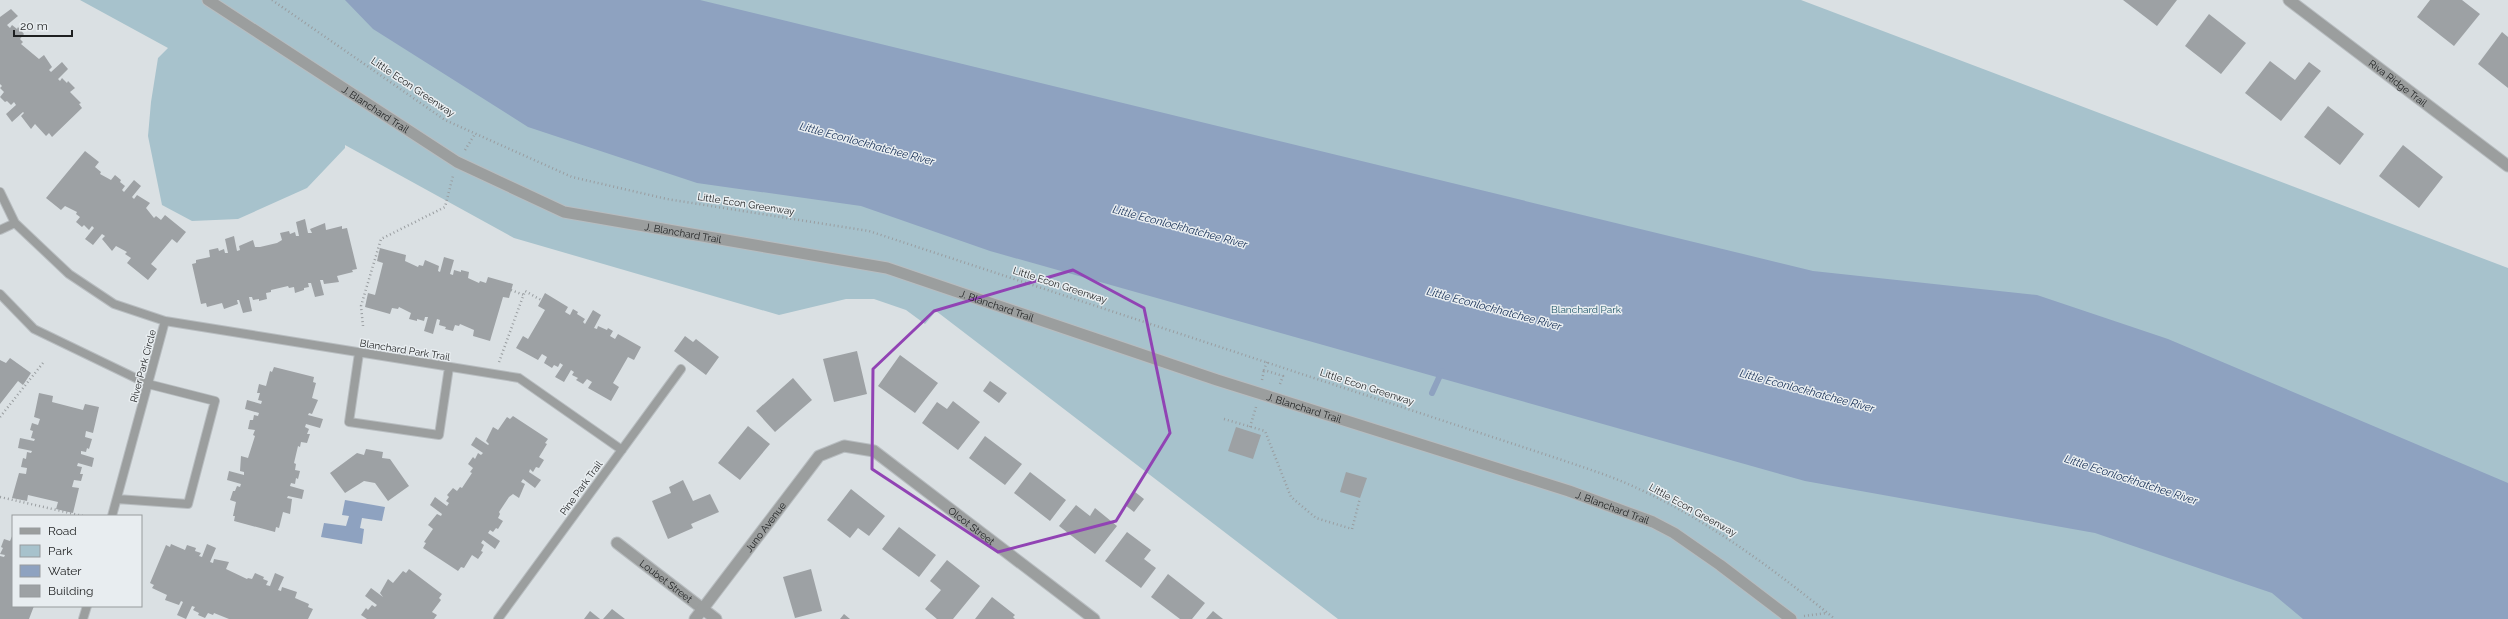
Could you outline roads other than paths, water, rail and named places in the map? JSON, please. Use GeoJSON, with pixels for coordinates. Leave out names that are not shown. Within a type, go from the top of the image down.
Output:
{"type":"FeatureCollection","features":[{"type":"Feature","properties":{"kind":"street","name":"J. Blanchard Trail"},"geometry":{"type":"LineString","coordinates":[[208,0],[457,162],[564,212],[887,268],[1218,380],[1569,491],[1646,520],[1674,533],[1720,565],[1790,619]]}},
{"type":"Feature","properties":{"kind":"street","name":"Riva Ridge Trail"},"geometry":{"type":"LineString","coordinates":[[2289,0],[2508,166]]}},
{"type":"Feature","properties":{"kind":"street","name":"Juno Avenue"},"geometry":{"type":"LineString","coordinates":[[695,619],[819,456],[844,446]]}},
{"type":"Feature","properties":{"kind":"street","name":"Olcot Street"},"geometry":{"type":"LineString","coordinates":[[844,446],[874,451],[1094,619]]}},
{"type":"Feature","properties":{"kind":"street","name":"Loubet Street"},"geometry":{"type":"LineString","coordinates":[[617,543],[716,619]]}},
{"type":"Feature","properties":{"kind":"lane"},"geometry":{"type":"LineString","coordinates":[[0,192],[15,223],[0,230]]}},
{"type":"Feature","properties":{"kind":"lane","name":"River Park Circle"},"geometry":{"type":"LineString","coordinates":[[15,223],[69,274],[114,304],[165,321],[112,515]]}},
{"type":"Feature","properties":{"kind":"lane"},"geometry":{"type":"LineString","coordinates":[[0,294],[34,329],[148,384],[214,401],[188,504],[117,499]]}},
{"type":"Feature","properties":{"kind":"lane","name":"Blanchard Park Trail"},"geometry":{"type":"LineString","coordinates":[[165,321],[519,378],[622,450]]}},
{"type":"Feature","properties":{"kind":"lane"},"geometry":{"type":"LineString","coordinates":[[359,352],[349,422],[438,435],[449,367]]}},
{"type":"Feature","properties":{"kind":"lane","name":"Pine Park Trail"},"geometry":{"type":"LineString","coordinates":[[498,619],[681,370]]}},
{"type":"Feature","properties":{"kind":"lane"},"geometry":{"type":"LineString","coordinates":[[86,618],[87,607]]}},
{"type":"Feature","properties":{"kind":"water","name":"Little Econlockhatchee River"},"geometry":{"type":"Polygon","coordinates":[[[345,0],[700,0],[1813,271],[2037,295],[2168,339],[2508,483],[2508,619],[2303,619],[2272,593],[2095,533],[1805,481],[990,251],[861,206],[697,183],[528,127],[373,29],[345,0]]]}},
{"type":"Feature","properties":{"kind":"water"},"geometry":{"type":"Polygon","coordinates":[[[345,500],[385,507],[382,521],[362,518],[360,528],[364,529],[362,544],[321,537],[324,523],[346,526],[349,516],[342,515],[345,500]]]}},
{"type":"Feature","properties":{"kind":"waterway"},"geometry":{"type":"LineString","coordinates":[[1432,393],[1442,371]]}},
{"type":"Feature","properties":{"kind":"park label","name":"Blanchard Park"},"geometry":{"type":"Point","coordinates":[1586,309]}}]}
